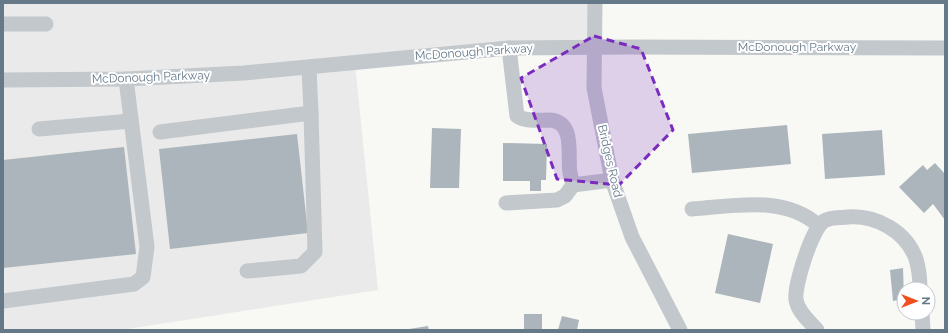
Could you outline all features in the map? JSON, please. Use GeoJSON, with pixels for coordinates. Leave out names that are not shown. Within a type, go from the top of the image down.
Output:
{"type":"FeatureCollection","features":[{"type":"Feature","properties":{"kind":"street","name":"Bridges Road"},"geometry":{"type":"LineString","coordinates":[[595,3],[594,88],[612,180],[632,237],[680,330]]}},
{"type":"Feature","properties":{"kind":"street"},"geometry":{"type":"LineString","coordinates":[[3,24],[46,24]]}},
{"type":"Feature","properties":{"kind":"street"},"geometry":{"type":"LineString","coordinates":[[917,48],[945,36]]}},
{"type":"Feature","properties":{"kind":"street","name":"McDonough Parkway"},"geometry":{"type":"LineString","coordinates":[[3,80],[126,79],[244,73],[509,48],[945,48]]}},
{"type":"Feature","properties":{"kind":"street"},"geometry":{"type":"LineString","coordinates":[[509,48],[517,116],[522,120],[552,120],[560,123],[565,129],[569,138],[570,173],[573,185]]}},
{"type":"Feature","properties":{"kind":"street"},"geometry":{"type":"LineString","coordinates":[[246,271],[301,266],[315,252],[309,67]]}},
{"type":"Feature","properties":{"kind":"street"},"geometry":{"type":"LineString","coordinates":[[3,300],[134,284],[143,277],[147,247],[126,79]]}},
{"type":"Feature","properties":{"kind":"street"},"geometry":{"type":"LineString","coordinates":[[160,132],[311,113]]}},
{"type":"Feature","properties":{"kind":"street"},"geometry":{"type":"LineString","coordinates":[[39,129],[131,121]]}},
{"type":"Feature","properties":{"kind":"street"},"geometry":{"type":"LineString","coordinates":[[506,203],[557,200],[565,196],[573,185],[612,180]]}},
{"type":"Feature","properties":{"kind":"street"},"geometry":{"type":"LineString","coordinates":[[692,209],[775,205],[802,213],[818,225]]}},
{"type":"Feature","properties":{"kind":"street"},"geometry":{"type":"LineString","coordinates":[[817,330],[799,308],[796,293],[813,234],[818,225],[827,219],[862,217],[884,224],[894,230],[910,247],[919,270],[920,281]]}},
{"type":"Feature","properties":{"kind":"highlighted area"},"geometry":{"type":"Polygon","coordinates":[[[594,36],[641,49],[673,130],[619,185],[557,179],[521,78],[594,36]]]}},
{"type":"Feature","properties":{"kind":"shaded area"},"geometry":{"type":"Polygon","coordinates":[[[3,3],[592,3],[592,44],[355,64],[378,290],[121,330],[3,330],[3,3]]]}},
{"type":"Feature","properties":{"kind":"building"},"geometry":{"type":"Polygon","coordinates":[[[787,125],[791,164],[692,173],[688,134],[787,125]]]}},
{"type":"Feature","properties":{"kind":"building"},"geometry":{"type":"Polygon","coordinates":[[[432,128],[461,129],[459,188],[430,188],[432,128]]]}},
{"type":"Feature","properties":{"kind":"building"},"geometry":{"type":"Polygon","coordinates":[[[882,130],[885,175],[825,179],[822,134],[882,130]]]}},
{"type":"Feature","properties":{"kind":"building"},"geometry":{"type":"Polygon","coordinates":[[[297,134],[308,233],[170,249],[159,149],[297,134]]]}},
{"type":"Feature","properties":{"kind":"building"},"geometry":{"type":"Polygon","coordinates":[[[503,143],[547,144],[546,180],[541,180],[541,191],[530,191],[530,181],[503,181],[503,143]]]}},
{"type":"Feature","properties":{"kind":"building"},"geometry":{"type":"Polygon","coordinates":[[[124,147],[136,254],[3,268],[3,160],[124,147]]]}},
{"type":"Feature","properties":{"kind":"building"},"geometry":{"type":"Polygon","coordinates":[[[935,163],[945,174],[945,220],[933,204],[924,213],[899,187],[923,165],[927,170],[935,163]]]}},
{"type":"Feature","properties":{"kind":"building"},"geometry":{"type":"Polygon","coordinates":[[[728,234],[773,244],[760,303],[715,293],[728,234]]]}},
{"type":"Feature","properties":{"kind":"building"},"geometry":{"type":"Polygon","coordinates":[[[903,268],[903,281],[896,281],[896,300],[893,301],[890,270],[903,268]]]}},
{"type":"Feature","properties":{"kind":"building"},"geometry":{"type":"Polygon","coordinates":[[[524,314],[542,314],[542,330],[524,330],[524,314]]]}},
{"type":"Feature","properties":{"kind":"building"},"geometry":{"type":"Polygon","coordinates":[[[562,316],[579,320],[577,330],[558,330],[562,316]]]}},
{"type":"Feature","properties":{"kind":"building"},"geometry":{"type":"Polygon","coordinates":[[[428,326],[429,330],[409,330],[409,329],[428,326]]]}}]}
